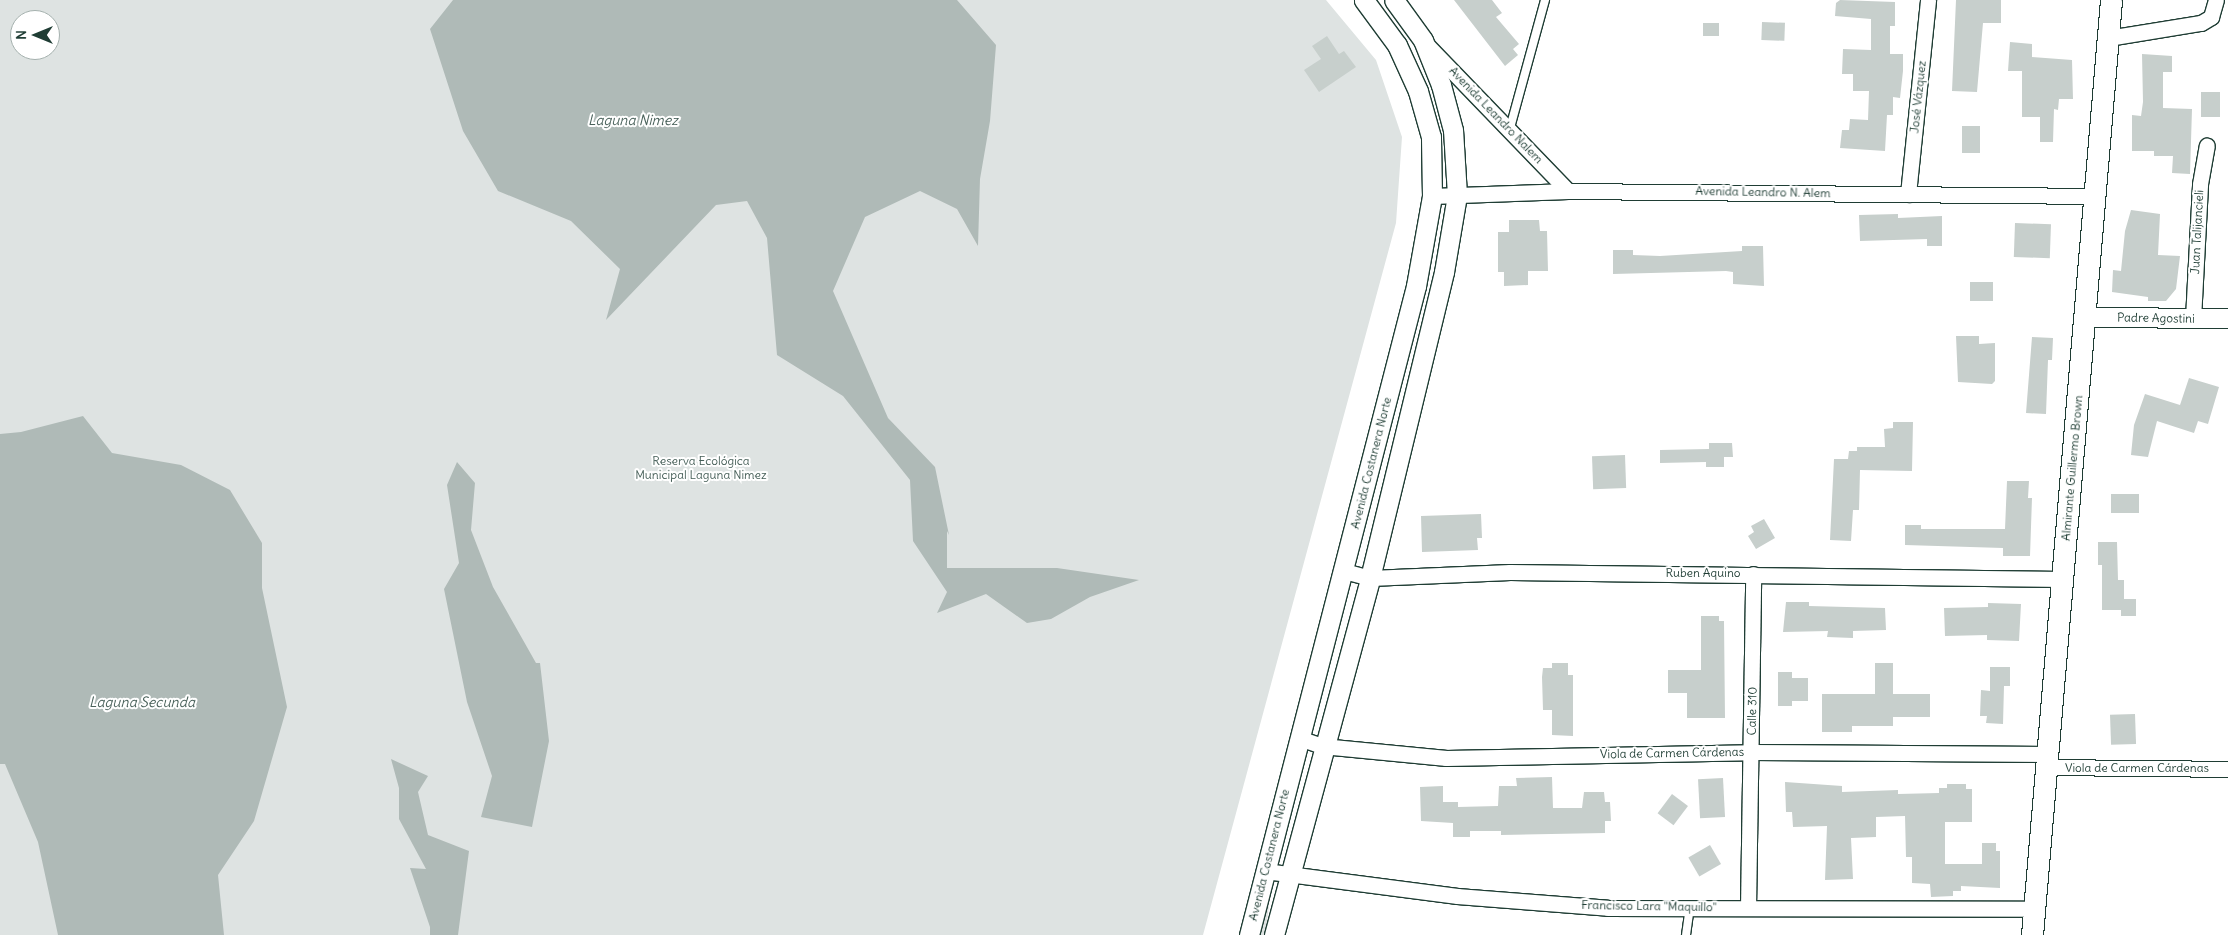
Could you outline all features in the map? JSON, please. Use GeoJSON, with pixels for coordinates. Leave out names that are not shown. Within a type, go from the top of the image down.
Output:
{"type":"FeatureCollection","features":[{"type":"Feature","properties":{"kind":"main road","name":"Almirante Guillermo Brown"},"geometry":{"type":"LineString","coordinates":[[2032,935],[2112,0]]}},
{"type":"Feature","properties":{"kind":"street","name":"Avenida Costanera Norte"},"geometry":{"type":"LineString","coordinates":[[1249,935],[1344,571],[1421,264],[1432,196],[1432,144],[1418,91],[1397,45],[1364,0]]}},
{"type":"Feature","properties":{"kind":"street","name":"Avenida Costanera Norte"},"geometry":{"type":"LineString","coordinates":[[1274,935],[1322,746],[1370,578],[1449,247],[1457,196],[1456,154],[1448,107],[1423,40],[1394,0]]}},
{"type":"Feature","properties":{"kind":"street","name":"José Vázquez"},"geometry":{"type":"LineString","coordinates":[[1908,194],[1928,0]]}},
{"type":"Feature","properties":{"kind":"street"},"geometry":{"type":"LineString","coordinates":[[2108,38],[2201,23],[2211,18],[2216,0]]}},
{"type":"Feature","properties":{"kind":"street","name":"Avenida Leandro Nalem"},"geometry":{"type":"LineString","coordinates":[[1423,40],[1568,190]]}},
{"type":"Feature","properties":{"kind":"street","name":"Juan Talijancieli"},"geometry":{"type":"LineString","coordinates":[[2193,319],[2200,184],[2207,146]]}},
{"type":"Feature","properties":{"kind":"street","name":"Avenida Leandro N. Alem"},"geometry":{"type":"LineString","coordinates":[[1432,196],[1568,190],[2095,196]]}},
{"type":"Feature","properties":{"kind":"street","name":"Padre Agostini"},"geometry":{"type":"LineString","coordinates":[[2085,316],[2228,318]]}},
{"type":"Feature","properties":{"kind":"street","name":"Ruben Aquino"},"geometry":{"type":"LineString","coordinates":[[1344,571],[1370,578],[1510,572],[2063,579]]}},
{"type":"Feature","properties":{"kind":"street","name":"Calle 310"},"geometry":{"type":"LineString","coordinates":[[1748,908],[1753,574]]}},
{"type":"Feature","properties":{"kind":"street","name":"Viola de Carmen Cárdenas"},"geometry":{"type":"LineString","coordinates":[[1299,738],[1322,746],[1446,758],[1751,752],[2047,760],[2228,769]]}},
{"type":"Feature","properties":{"kind":"street","name":"Francisco Lara \"Maquillo\""},"geometry":{"type":"LineString","coordinates":[[1265,871],[1457,896],[1608,908],[2034,909]]}},
{"type":"Feature","properties":{"kind":"lane"},"geometry":{"type":"LineString","coordinates":[[1510,128],[1545,0]]}},
{"type":"Feature","properties":{"kind":"lane"},"geometry":{"type":"LineString","coordinates":[[1686,935],[1690,908]]}},
{"type":"Feature","properties":{"kind":"green space","name":"Reserva Ecológica Municipal Laguna Nimez"},"geometry":{"type":"Polygon","coordinates":[[[0,0],[1326,0],[1376,60],[1402,137],[1396,223],[1203,935],[0,935],[0,0]]]}},
{"type":"Feature","properties":{"kind":"green space"},"geometry":{"type":"Polygon","coordinates":[[[1269,906],[1265,935],[1256,935],[1266,907],[1269,906]]]}},
{"type":"Feature","properties":{"kind":"water","name":"Laguna Nimez"},"geometry":{"type":"Polygon","coordinates":[[[453,0],[957,0],[996,45],[990,121],[980,179],[978,246],[957,209],[920,191],[865,217],[833,291],[888,418],[935,467],[949,535],[947,531],[947,568],[1057,568],[1139,580],[1090,597],[1051,619],[1027,623],[986,594],[937,613],[947,592],[913,541],[910,480],[843,396],[777,355],[767,238],[747,201],[716,205],[606,320],[620,269],[571,221],[498,191],[463,131],[430,29],[453,0]]]}},
{"type":"Feature","properties":{"kind":"water","name":"Laguna Secunda"},"geometry":{"type":"Polygon","coordinates":[[[83,416],[112,453],[181,465],[230,490],[262,543],[262,588],[287,707],[254,821],[218,875],[224,935],[58,935],[38,842],[5,764],[0,764],[0,434],[21,432],[83,416]]]}},
{"type":"Feature","properties":{"kind":"water"},"geometry":{"type":"Polygon","coordinates":[[[457,462],[475,483],[471,530],[493,587],[536,663],[540,663],[549,741],[532,827],[481,817],[492,776],[467,702],[444,589],[459,563],[447,485],[457,462]]]}},
{"type":"Feature","properties":{"kind":"water"},"geometry":{"type":"Polygon","coordinates":[[[391,759],[428,776],[418,792],[428,835],[469,851],[458,935],[430,935],[430,927],[410,868],[426,869],[399,819],[399,788],[391,759]]]}},
{"type":"Feature","properties":{"kind":"building"},"geometry":{"type":"Polygon","coordinates":[[[1454,0],[1492,0],[1502,13],[1496,17],[1519,44],[1513,49],[1518,55],[1505,66],[1454,0]]]}},
{"type":"Feature","properties":{"kind":"building"},"geometry":{"type":"Polygon","coordinates":[[[1840,0],[1895,2],[1895,26],[1890,26],[1890,54],[1903,54],[1903,71],[1900,98],[1893,97],[1893,115],[1887,115],[1885,151],[1840,148],[1842,130],[1849,130],[1850,119],[1868,120],[1869,91],[1853,91],[1853,74],[1842,74],[1843,49],[1871,50],[1871,19],[1835,16],[1836,3],[1840,0]]]}},
{"type":"Feature","properties":{"kind":"building"},"geometry":{"type":"Polygon","coordinates":[[[1956,0],[2001,0],[2001,23],[1983,23],[1977,92],[1952,91],[1956,0]]]}},
{"type":"Feature","properties":{"kind":"building"},"geometry":{"type":"Polygon","coordinates":[[[1762,22],[1785,23],[1784,41],[1761,40],[1762,22]]]}},
{"type":"Feature","properties":{"kind":"building"},"geometry":{"type":"Polygon","coordinates":[[[1703,23],[1719,23],[1719,36],[1703,36],[1703,23]]]}},
{"type":"Feature","properties":{"kind":"building"},"geometry":{"type":"Polygon","coordinates":[[[1327,36],[1339,54],[1344,51],[1356,67],[1319,92],[1304,70],[1321,59],[1312,46],[1327,36]]]}},
{"type":"Feature","properties":{"kind":"building"},"geometry":{"type":"Polygon","coordinates":[[[2010,42],[2032,44],[2032,57],[2072,60],[2073,99],[2059,99],[2058,110],[2054,109],[2053,142],[2040,142],[2040,117],[2022,117],[2022,71],[2008,71],[2010,42]]]}},
{"type":"Feature","properties":{"kind":"building"},"geometry":{"type":"Polygon","coordinates":[[[2142,54],[2172,56],[2172,72],[2163,72],[2163,108],[2192,109],[2190,174],[2172,173],[2173,156],[2154,156],[2154,151],[2132,151],[2132,115],[2141,116],[2143,102],[2142,54]]]}},
{"type":"Feature","properties":{"kind":"building"},"geometry":{"type":"Polygon","coordinates":[[[2201,92],[2220,92],[2220,117],[2201,117],[2201,92]]]}},
{"type":"Feature","properties":{"kind":"building"},"geometry":{"type":"Polygon","coordinates":[[[1962,126],[1980,126],[1980,153],[1962,153],[1962,126]]]}},
{"type":"Feature","properties":{"kind":"building"},"geometry":{"type":"Polygon","coordinates":[[[2131,210],[2160,214],[2158,255],[2180,256],[2176,289],[2166,301],[2148,301],[2148,297],[2112,292],[2113,270],[2121,271],[2125,231],[2131,210]]]}},
{"type":"Feature","properties":{"kind":"building"},"geometry":{"type":"Polygon","coordinates":[[[1898,214],[1898,218],[1942,216],[1942,246],[1927,246],[1927,239],[1860,241],[1859,215],[1898,214]]]}},
{"type":"Feature","properties":{"kind":"building"},"geometry":{"type":"Polygon","coordinates":[[[1509,220],[1539,220],[1540,231],[1547,231],[1548,271],[1528,271],[1528,285],[1504,286],[1504,272],[1498,272],[1498,232],[1509,232],[1509,220]]]}},
{"type":"Feature","properties":{"kind":"building"},"geometry":{"type":"Polygon","coordinates":[[[2015,223],[2051,224],[2050,258],[2014,257],[2015,223]]]}},
{"type":"Feature","properties":{"kind":"building"},"geometry":{"type":"Polygon","coordinates":[[[1742,246],[1763,246],[1764,286],[1733,284],[1733,272],[1726,271],[1613,274],[1613,250],[1633,250],[1633,255],[1660,256],[1742,251],[1742,246]]]}},
{"type":"Feature","properties":{"kind":"building"},"geometry":{"type":"Polygon","coordinates":[[[1970,282],[1993,282],[1993,301],[1970,301],[1970,282]]]}},
{"type":"Feature","properties":{"kind":"building"},"geometry":{"type":"Polygon","coordinates":[[[1956,336],[1979,336],[1979,344],[1995,343],[1995,381],[1992,384],[1958,382],[1956,336]]]}},
{"type":"Feature","properties":{"kind":"building"},"geometry":{"type":"Polygon","coordinates":[[[2032,337],[2053,338],[2052,360],[2048,360],[2046,414],[2026,413],[2032,337]]]}},
{"type":"Feature","properties":{"kind":"building"},"geometry":{"type":"Polygon","coordinates":[[[2189,378],[2219,387],[2208,424],[2198,421],[2194,433],[2157,421],[2148,457],[2131,455],[2134,425],[2145,394],[2180,405],[2189,378]]]}},
{"type":"Feature","properties":{"kind":"building"},"geometry":{"type":"Polygon","coordinates":[[[1893,422],[1913,422],[1912,471],[1860,470],[1859,510],[1853,510],[1851,541],[1830,540],[1834,459],[1848,459],[1849,451],[1857,451],[1857,447],[1885,447],[1884,429],[1893,428],[1893,422]]]}},
{"type":"Feature","properties":{"kind":"building"},"geometry":{"type":"Polygon","coordinates":[[[1709,443],[1732,443],[1733,457],[1724,457],[1724,467],[1706,467],[1706,462],[1660,463],[1660,450],[1709,449],[1709,443]]]}},
{"type":"Feature","properties":{"kind":"building"},"geometry":{"type":"Polygon","coordinates":[[[1625,455],[1626,488],[1593,489],[1592,456],[1625,455]]]}},
{"type":"Feature","properties":{"kind":"building"},"geometry":{"type":"Polygon","coordinates":[[[2007,481],[2029,481],[2028,498],[2032,498],[2030,556],[2003,556],[2003,548],[1905,545],[1905,525],[1921,525],[1921,529],[2005,529],[2007,481]]]}},
{"type":"Feature","properties":{"kind":"building"},"geometry":{"type":"Polygon","coordinates":[[[2111,494],[2139,494],[2139,513],[2111,513],[2111,494]]]}},
{"type":"Feature","properties":{"kind":"building"},"geometry":{"type":"Polygon","coordinates":[[[1481,514],[1482,538],[1477,538],[1478,550],[1422,552],[1421,516],[1481,514]]]}},
{"type":"Feature","properties":{"kind":"building"},"geometry":{"type":"Polygon","coordinates":[[[1764,519],[1775,538],[1756,549],[1748,536],[1754,532],[1751,526],[1764,519]]]}},
{"type":"Feature","properties":{"kind":"building"},"geometry":{"type":"Polygon","coordinates":[[[2098,542],[2117,542],[2118,580],[2124,580],[2124,599],[2136,599],[2136,616],[2121,616],[2121,610],[2102,610],[2102,565],[2098,565],[2098,542]]]}},
{"type":"Feature","properties":{"kind":"building"},"geometry":{"type":"Polygon","coordinates":[[[1786,602],[1809,602],[1809,606],[1885,608],[1886,630],[1853,631],[1853,638],[1827,637],[1828,631],[1783,632],[1786,602]]]}},
{"type":"Feature","properties":{"kind":"building"},"geometry":{"type":"Polygon","coordinates":[[[1988,603],[2021,604],[2019,641],[1987,640],[1987,635],[1945,636],[1944,608],[1988,607],[1988,603]]]}},
{"type":"Feature","properties":{"kind":"building"},"geometry":{"type":"Polygon","coordinates":[[[1701,616],[1719,616],[1719,621],[1724,621],[1725,718],[1687,718],[1687,693],[1668,693],[1668,670],[1701,670],[1701,616]]]}},
{"type":"Feature","properties":{"kind":"building"},"geometry":{"type":"Polygon","coordinates":[[[1552,663],[1568,663],[1568,675],[1573,675],[1573,736],[1552,735],[1552,710],[1543,710],[1543,668],[1552,668],[1552,663]]]}},
{"type":"Feature","properties":{"kind":"building"},"geometry":{"type":"Polygon","coordinates":[[[1875,663],[1893,663],[1893,694],[1930,694],[1930,717],[1893,717],[1893,726],[1852,726],[1852,732],[1822,732],[1822,694],[1875,694],[1875,663]]]}},
{"type":"Feature","properties":{"kind":"building"},"geometry":{"type":"Polygon","coordinates":[[[1990,667],[2010,667],[2010,686],[2004,686],[2003,724],[1986,723],[1987,716],[1980,716],[1981,690],[1990,691],[1990,667]]]}},
{"type":"Feature","properties":{"kind":"building"},"geometry":{"type":"Polygon","coordinates":[[[1778,672],[1792,672],[1792,678],[1808,678],[1808,701],[1792,701],[1792,706],[1778,706],[1778,672]]]}},
{"type":"Feature","properties":{"kind":"building"},"geometry":{"type":"Polygon","coordinates":[[[2135,714],[2136,744],[2111,745],[2110,715],[2135,714]]]}},
{"type":"Feature","properties":{"kind":"building"},"geometry":{"type":"Polygon","coordinates":[[[1552,777],[1553,808],[1582,808],[1584,792],[1604,792],[1605,802],[1610,802],[1611,821],[1605,821],[1605,833],[1501,835],[1501,831],[1470,831],[1470,837],[1453,837],[1453,823],[1421,821],[1420,787],[1443,786],[1443,802],[1458,802],[1458,807],[1498,806],[1499,786],[1517,786],[1516,778],[1552,777]]]}},
{"type":"Feature","properties":{"kind":"building"},"geometry":{"type":"Polygon","coordinates":[[[1723,778],[1725,817],[1700,818],[1698,779],[1723,778]]]}},
{"type":"Feature","properties":{"kind":"building"},"geometry":{"type":"Polygon","coordinates":[[[1785,782],[1842,786],[1842,792],[1898,790],[1898,794],[1939,793],[1939,788],[1947,788],[1947,784],[1966,784],[1966,789],[1972,789],[1972,822],[1945,822],[1945,864],[1982,864],[1982,843],[1996,843],[1996,851],[2000,851],[2000,888],[1961,886],[1961,891],[1953,891],[1953,896],[1931,897],[1930,884],[1912,883],[1912,857],[1906,857],[1905,816],[1876,817],[1876,837],[1851,838],[1853,879],[1825,880],[1827,826],[1793,827],[1792,812],[1786,812],[1785,782]]]}},
{"type":"Feature","properties":{"kind":"building"},"geometry":{"type":"Polygon","coordinates":[[[1672,794],[1688,806],[1674,825],[1658,813],[1672,794]]]}},
{"type":"Feature","properties":{"kind":"building"},"geometry":{"type":"Polygon","coordinates":[[[1710,845],[1721,864],[1699,877],[1688,858],[1710,845]]]}}]}
